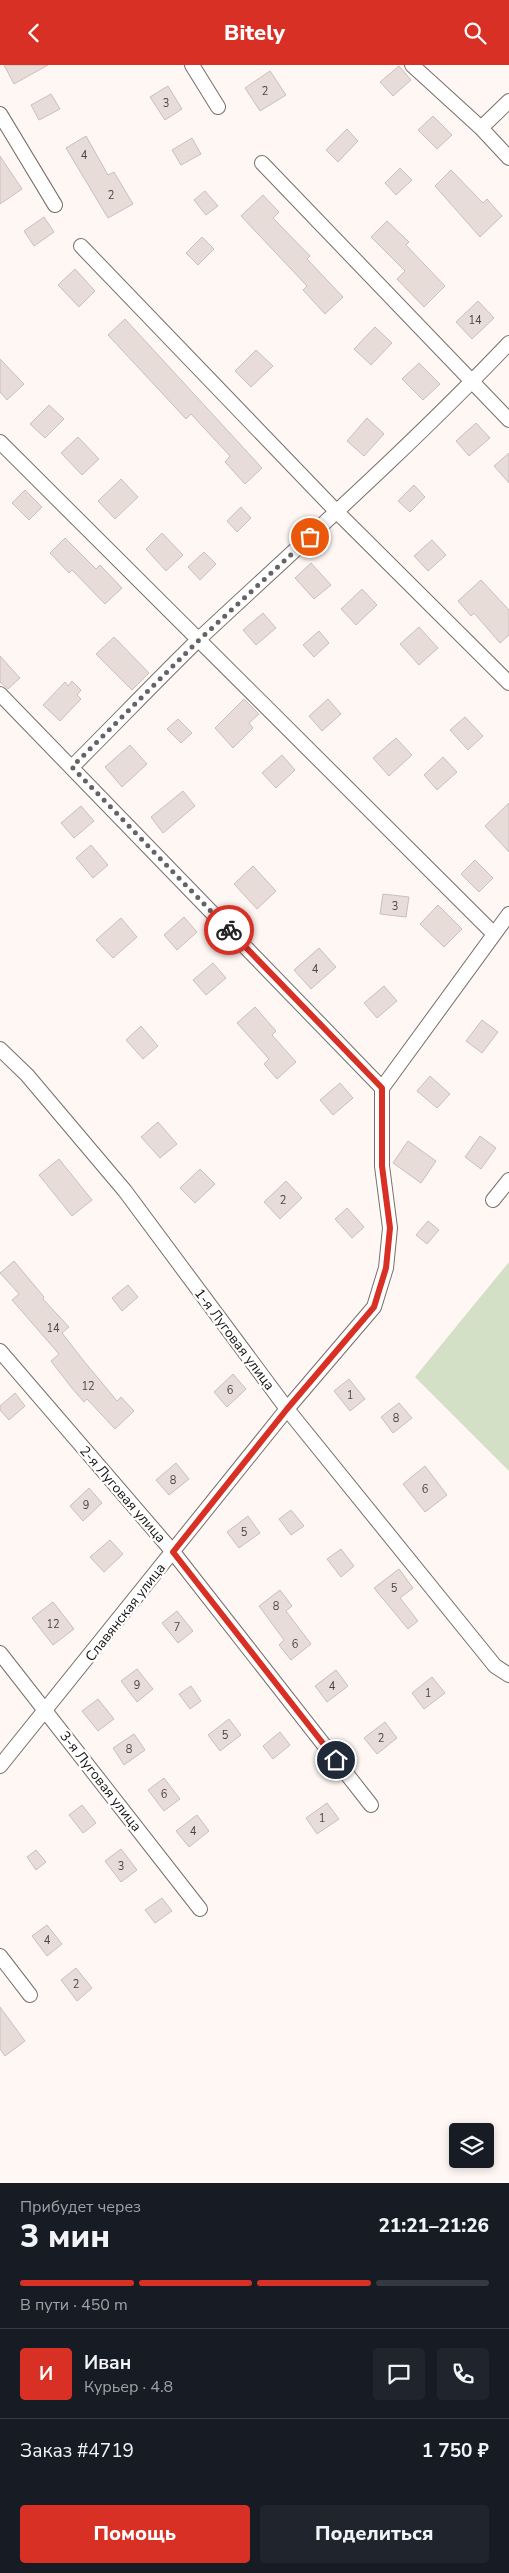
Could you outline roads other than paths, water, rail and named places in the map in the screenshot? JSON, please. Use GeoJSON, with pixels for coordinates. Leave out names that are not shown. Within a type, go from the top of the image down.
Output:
{"type":"FeatureCollection","features":[{"type":"Feature","properties":{"kind":"street"},"geometry":{"type":"LineString","coordinates":[[192,65],[218,107]]}},
{"type":"Feature","properties":{"kind":"street"},"geometry":{"type":"LineString","coordinates":[[412,65],[481,129],[509,158]]}},
{"type":"Feature","properties":{"kind":"street"},"geometry":{"type":"LineString","coordinates":[[481,129],[509,101]]}},
{"type":"Feature","properties":{"kind":"street"},"geometry":{"type":"LineString","coordinates":[[0,114],[55,205]]}},
{"type":"Feature","properties":{"kind":"street"},"geometry":{"type":"LineString","coordinates":[[262,163],[509,420]]}},
{"type":"Feature","properties":{"kind":"street"},"geometry":{"type":"LineString","coordinates":[[80,246],[337,512],[509,683]]}},
{"type":"Feature","properties":{"kind":"street"},"geometry":{"type":"LineString","coordinates":[[72,767],[199,640],[337,512],[472,382],[509,343]]}},
{"type":"Feature","properties":{"kind":"street"},"geometry":{"type":"LineString","coordinates":[[0,442],[494,934]]}},
{"type":"Feature","properties":{"kind":"street"},"geometry":{"type":"LineString","coordinates":[[0,694],[382,1088],[509,914]]}},
{"type":"Feature","properties":{"kind":"street","name":"1-я Луговая улица"},"geometry":{"type":"LineString","coordinates":[[0,1049],[27,1075],[125,1191],[287,1409],[495,1666],[509,1675]]}},
{"type":"Feature","properties":{"kind":"street","name":"Славянская улица"},"geometry":{"type":"LineString","coordinates":[[0,1766],[287,1409],[374,1307],[386,1268],[390,1228],[382,1166],[382,1088]]}},
{"type":"Feature","properties":{"kind":"street"},"geometry":{"type":"LineString","coordinates":[[493,1200],[509,1179]]}},
{"type":"Feature","properties":{"kind":"street","name":"2-я Луговая улица"},"geometry":{"type":"LineString","coordinates":[[0,1351],[173,1552],[371,1805]]}},
{"type":"Feature","properties":{"kind":"street","name":"3-я Луговая улица"},"geometry":{"type":"LineString","coordinates":[[0,1653],[200,1909]]}},
{"type":"Feature","properties":{"kind":"street"},"geometry":{"type":"LineString","coordinates":[[0,1956],[30,1995]]}}]}
